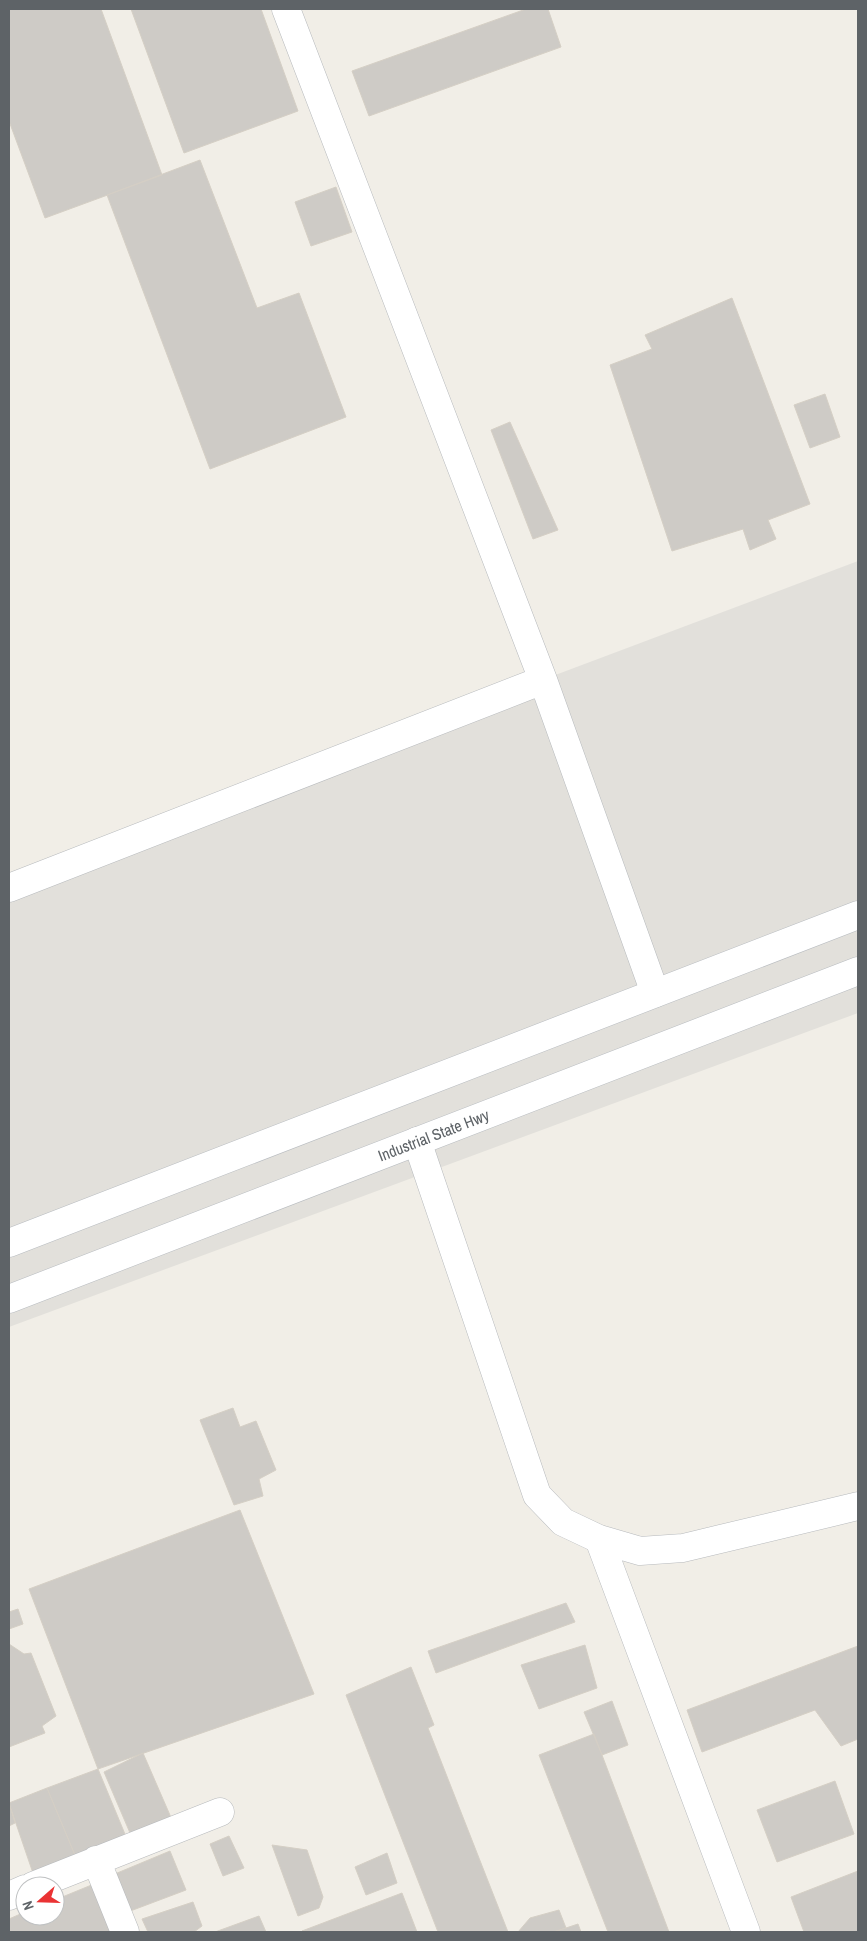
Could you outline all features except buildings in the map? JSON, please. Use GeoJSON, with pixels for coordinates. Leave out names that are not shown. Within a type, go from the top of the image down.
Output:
{"type":"FeatureCollection","features":[{"type":"Feature","properties":{"kind":"street"},"geometry":{"type":"LineString","coordinates":[[286,9],[543,680],[655,993]]}},
{"type":"Feature","properties":{"kind":"street"},"geometry":{"type":"LineString","coordinates":[[9,888],[543,680]]}},
{"type":"Feature","properties":{"kind":"street"},"geometry":{"type":"LineString","coordinates":[[9,1243],[858,915]]}},
{"type":"Feature","properties":{"kind":"street","name":"Industrial State Hwy"},"geometry":{"type":"LineString","coordinates":[[9,1298],[858,971]]}},
{"type":"Feature","properties":{"kind":"street"},"geometry":{"type":"LineString","coordinates":[[416,1142],[537,1495],[563,1522],[599,1540],[640,1550],[683,1548],[858,1506]]}},
{"type":"Feature","properties":{"kind":"street"},"geometry":{"type":"LineString","coordinates":[[599,1540],[746,1932]]}},
{"type":"Feature","properties":{"kind":"street"},"geometry":{"type":"LineString","coordinates":[[57,1876],[220,1812]]}},
{"type":"Feature","properties":{"kind":"street"},"geometry":{"type":"LineString","coordinates":[[96,1860],[125,1932]]}},
{"type":"Feature","properties":{"kind":"shaded area"},"geometry":{"type":"Polygon","coordinates":[[[858,561],[858,1013],[9,1327],[9,888],[550,677],[858,561]]]}}]}
